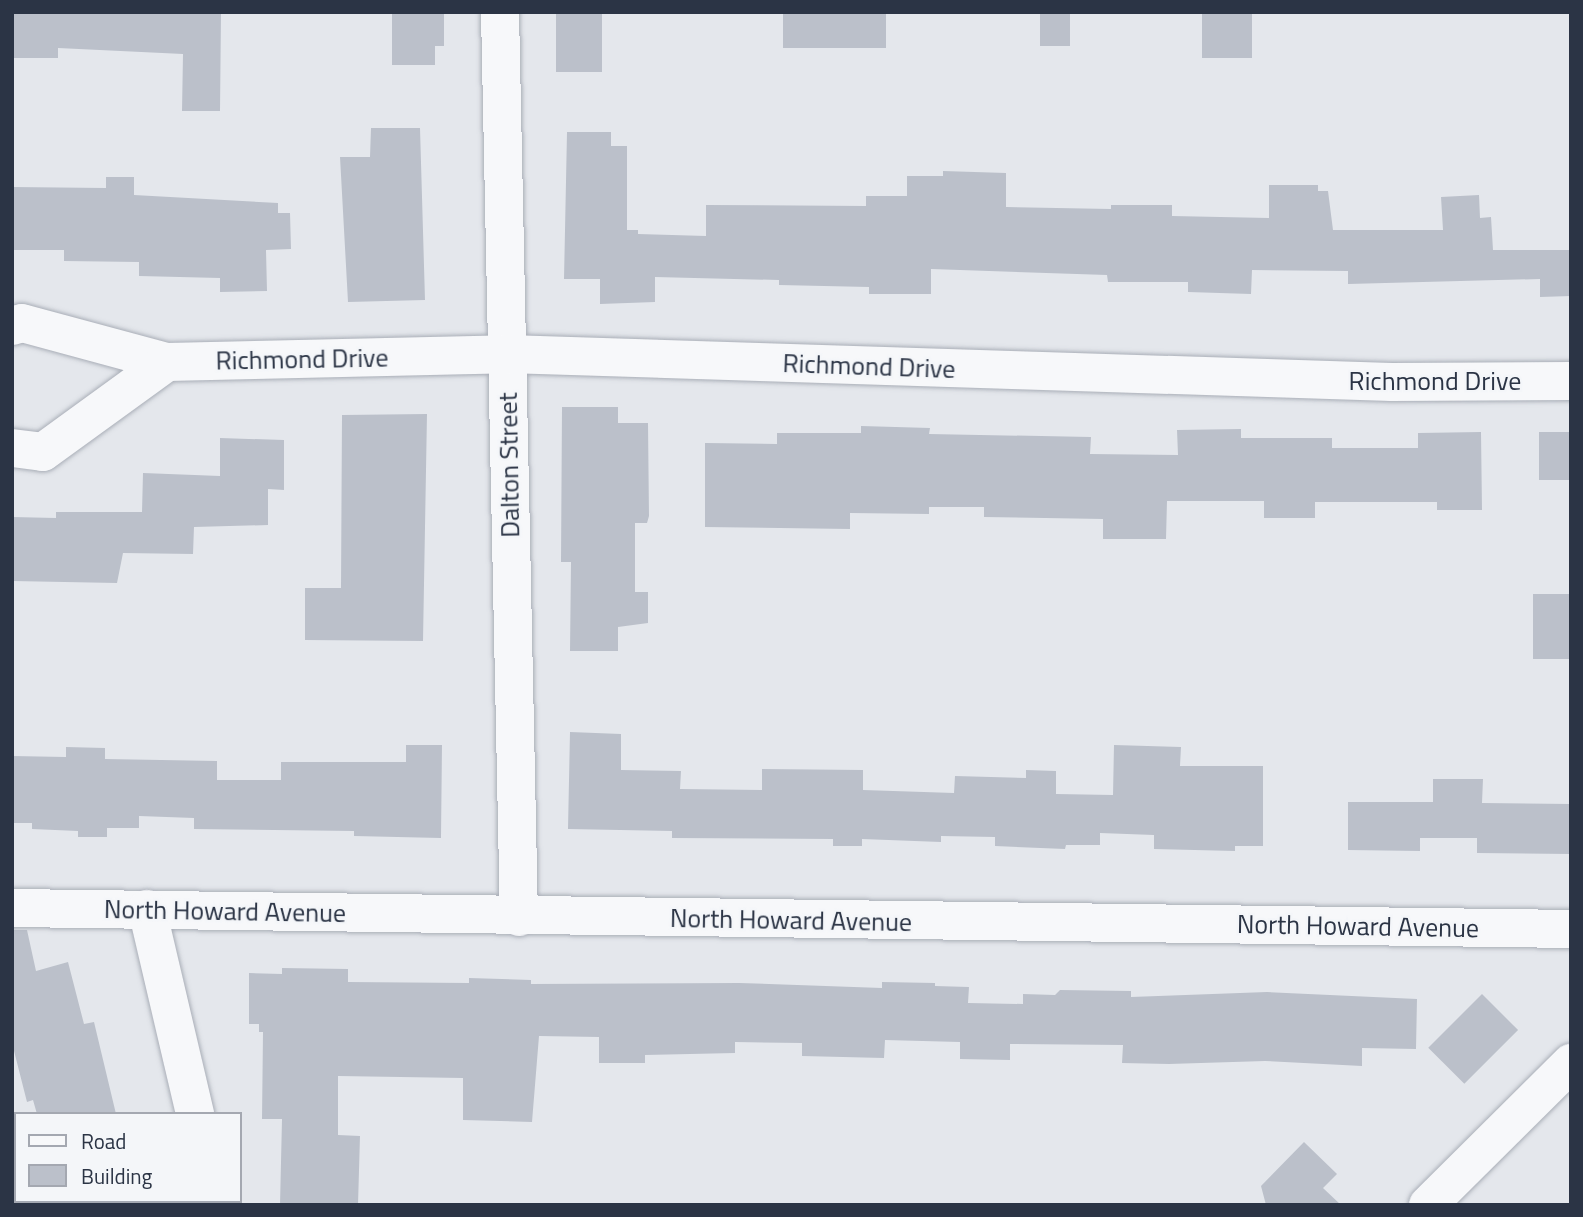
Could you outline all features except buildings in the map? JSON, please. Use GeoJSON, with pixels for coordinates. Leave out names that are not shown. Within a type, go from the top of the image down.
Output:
{"type":"FeatureCollection","features":[{"type":"Feature","properties":{"kind":"street","name":"Dalton Street"},"geometry":{"type":"LineString","coordinates":[[500,12],[519,917]]}},
{"type":"Feature","properties":{"kind":"street","name":"Richmond Drive"},"geometry":{"type":"LineString","coordinates":[[12,326],[22,323],[167,362],[507,354],[1378,382],[1571,381]]}},
{"type":"Feature","properties":{"kind":"street"},"geometry":{"type":"LineString","coordinates":[[12,448],[43,453],[167,362]]}},
{"type":"Feature","properties":{"kind":"street","name":"North Howard Avenue"},"geometry":{"type":"LineString","coordinates":[[12,908],[519,917],[1571,929]]}},
{"type":"Feature","properties":{"kind":"street"},"geometry":{"type":"LineString","coordinates":[[147,909],[195,1112]]}},
{"type":"Feature","properties":{"kind":"street"},"geometry":{"type":"LineString","coordinates":[[1428,1205],[1571,1063]]}}]}
